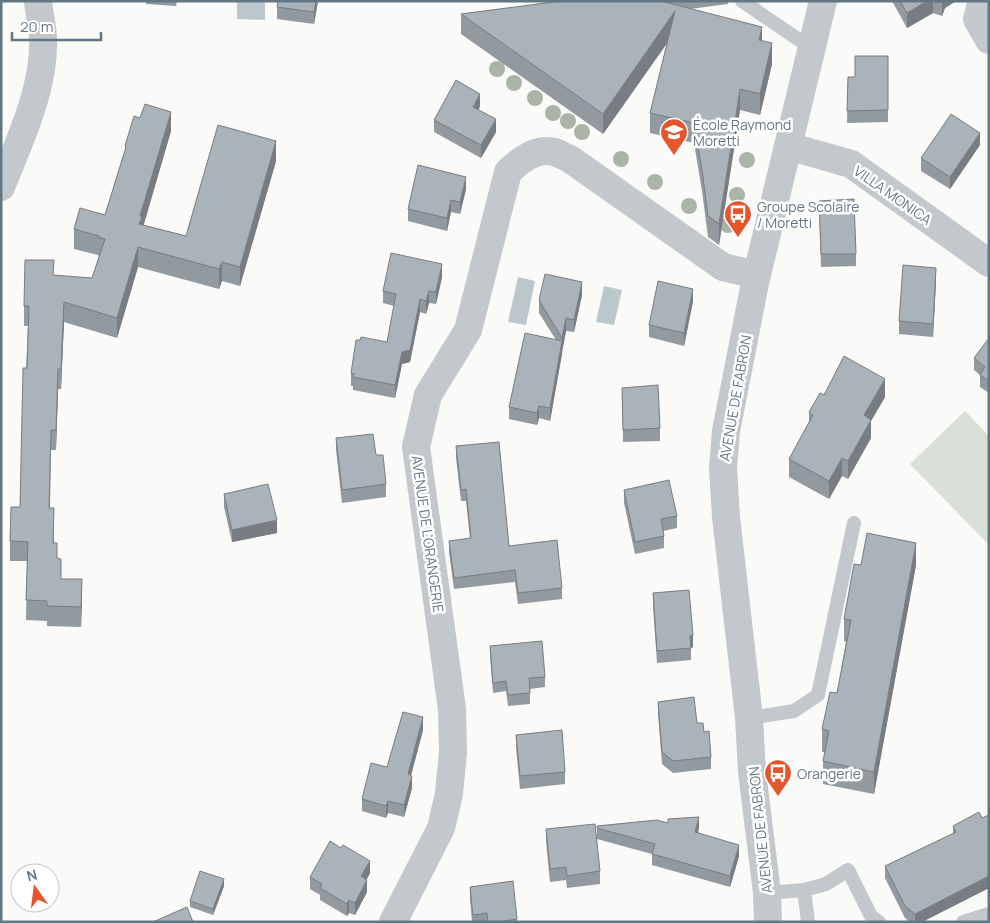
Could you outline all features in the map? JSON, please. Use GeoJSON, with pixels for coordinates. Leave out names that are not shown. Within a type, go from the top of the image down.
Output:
{"type":"FeatureCollection","features":[{"type":"Feature","properties":{"kind":"street"},"geometry":{"type":"LineString","coordinates":[[1,187],[32,107],[41,63],[43,39],[38,1]]}},
{"type":"Feature","properties":{"kind":"street","name":"AVENUE DE FABRON"},"geometry":{"type":"LineString","coordinates":[[768,922],[767,894],[752,772],[749,718],[726,517],[723,468],[726,431],[757,275],[823,1]]}},
{"type":"Feature","properties":{"kind":"street"},"geometry":{"type":"LineString","coordinates":[[982,1],[977,19],[989,40]]}},
{"type":"Feature","properties":{"kind":"street","name":"VILLA MONICA"},"geometry":{"type":"LineString","coordinates":[[788,146],[851,164],[989,263]]}},
{"type":"Feature","properties":{"kind":"street","name":"AVENUE DE L'ORANGERIE"},"geometry":{"type":"LineString","coordinates":[[393,922],[441,828],[449,794],[453,752],[452,708],[416,447],[428,395],[468,330],[508,172],[521,159],[538,152],[554,152],[570,159],[723,267],[757,275]]}},
{"type":"Feature","properties":{"kind":"lane"},"geometry":{"type":"LineString","coordinates":[[742,1],[811,48]]}},
{"type":"Feature","properties":{"kind":"lane"},"geometry":{"type":"LineString","coordinates":[[749,718],[794,711],[818,695],[854,523]]}},
{"type":"Feature","properties":{"kind":"lane"},"geometry":{"type":"LineString","coordinates":[[767,894],[804,890],[826,884],[848,870],[871,916],[879,922]]}},
{"type":"Feature","properties":{"kind":"lane"},"geometry":{"type":"LineString","coordinates":[[804,890],[808,922]]}},
{"type":"Feature","properties":{"kind":"lane"},"geometry":{"type":"LineString","coordinates":[[963,922],[989,914]]}},
{"type":"Feature","properties":{"kind":"shaded area"},"geometry":{"type":"Polygon","coordinates":[[[237,1],[265,1],[265,20],[237,19],[237,1]]]}},
{"type":"Feature","properties":{"kind":"shaded area"},"geometry":{"type":"Polygon","coordinates":[[[518,277],[535,281],[526,325],[508,322],[518,277]]]}},
{"type":"Feature","properties":{"kind":"shaded area"},"geometry":{"type":"Polygon","coordinates":[[[604,286],[622,290],[614,325],[596,322],[604,286]]]}},
{"type":"Feature","properties":{"kind":"shaded area"},"geometry":{"type":"Polygon","coordinates":[[[965,411],[989,436],[989,545],[910,464],[965,411]]]}},
{"type":"Feature","properties":{"kind":"building"},"geometry":{"type":"Polygon","coordinates":[[[278,1],[316,1],[314,12],[277,7],[278,1]]]}},
{"type":"Feature","properties":{"kind":"building"},"geometry":{"type":"Polygon","coordinates":[[[561,1],[661,1],[762,27],[759,40],[772,43],[760,94],[740,89],[719,224],[708,216],[694,123],[650,113],[675,11],[603,114],[461,14],[561,1]]]}},
{"type":"Feature","properties":{"kind":"building"},"geometry":{"type":"Polygon","coordinates":[[[900,1],[927,1],[907,13],[900,1]]]}},
{"type":"Feature","properties":{"kind":"building"},"geometry":{"type":"Polygon","coordinates":[[[855,56],[888,56],[888,110],[847,111],[848,77],[855,77],[855,56]]]}},
{"type":"Feature","properties":{"kind":"building"},"geometry":{"type":"Polygon","coordinates":[[[456,80],[480,94],[473,107],[496,119],[481,145],[434,120],[456,80]]]}},
{"type":"Feature","properties":{"kind":"building"},"geometry":{"type":"Polygon","coordinates":[[[145,104],[171,112],[139,224],[186,236],[218,125],[276,141],[240,267],[222,262],[219,269],[138,247],[117,318],[64,302],[61,369],[58,369],[56,430],[51,430],[49,508],[54,508],[53,543],[57,543],[57,558],[61,559],[61,579],[82,579],[81,607],[47,606],[47,601],[26,600],[28,542],[10,541],[11,507],[20,507],[23,368],[27,368],[29,306],[24,306],[25,260],[54,260],[53,275],[92,278],[105,239],[74,229],[80,208],[105,215],[134,116],[140,118],[145,104]]]}},
{"type":"Feature","properties":{"kind":"building"},"geometry":{"type":"Polygon","coordinates":[[[951,114],[980,133],[950,177],[921,158],[951,114]]]}},
{"type":"Feature","properties":{"kind":"building"},"geometry":{"type":"Polygon","coordinates":[[[418,165],[466,177],[460,202],[451,200],[447,218],[408,209],[418,165]]]}},
{"type":"Feature","properties":{"kind":"building"},"geometry":{"type":"Polygon","coordinates":[[[854,199],[856,254],[821,254],[819,201],[854,199]]]}},
{"type":"Feature","properties":{"kind":"building"},"geometry":{"type":"Polygon","coordinates":[[[391,253],[442,264],[436,292],[429,291],[426,301],[420,299],[410,350],[402,352],[395,385],[353,377],[354,374],[351,373],[356,340],[360,340],[361,337],[387,342],[396,294],[383,291],[391,253]]]}},
{"type":"Feature","properties":{"kind":"building"},"geometry":{"type":"Polygon","coordinates":[[[903,265],[936,268],[933,324],[899,321],[903,265]]]}},
{"type":"Feature","properties":{"kind":"building"},"geometry":{"type":"Polygon","coordinates":[[[545,274],[582,282],[574,320],[566,318],[562,338],[539,300],[545,274]]]}},
{"type":"Feature","properties":{"kind":"building"},"geometry":{"type":"Polygon","coordinates":[[[658,281],[693,289],[684,333],[649,325],[658,281]]]}},
{"type":"Feature","properties":{"kind":"building"},"geometry":{"type":"Polygon","coordinates":[[[525,333],[562,341],[550,408],[539,406],[537,413],[509,407],[525,333]]]}},
{"type":"Feature","properties":{"kind":"building"},"geometry":{"type":"Polygon","coordinates":[[[989,338],[989,381],[980,375],[985,367],[974,358],[989,338]]]}},
{"type":"Feature","properties":{"kind":"building"},"geometry":{"type":"Polygon","coordinates":[[[844,356],[885,379],[864,415],[871,420],[848,461],[842,458],[829,481],[789,459],[813,415],[809,412],[820,393],[824,395],[844,356]]]}},
{"type":"Feature","properties":{"kind":"building"},"geometry":{"type":"Polygon","coordinates":[[[658,385],[660,428],[623,430],[622,388],[658,385]]]}},
{"type":"Feature","properties":{"kind":"building"},"geometry":{"type":"Polygon","coordinates":[[[373,434],[376,455],[383,455],[386,484],[342,490],[336,438],[373,434]]]}},
{"type":"Feature","properties":{"kind":"building"},"geometry":{"type":"Polygon","coordinates":[[[499,442],[509,546],[557,540],[562,588],[518,593],[515,570],[454,578],[449,541],[471,538],[466,489],[461,490],[456,446],[499,442]]]}},
{"type":"Feature","properties":{"kind":"building"},"geometry":{"type":"Polygon","coordinates":[[[669,480],[677,516],[661,519],[664,536],[635,542],[624,490],[669,480]]]}},
{"type":"Feature","properties":{"kind":"building"},"geometry":{"type":"Polygon","coordinates":[[[268,484],[277,520],[232,530],[224,494],[268,484]]]}},
{"type":"Feature","properties":{"kind":"building"},"geometry":{"type":"Polygon","coordinates":[[[867,533],[916,543],[874,772],[823,761],[829,731],[822,729],[830,692],[837,693],[851,620],[844,619],[854,564],[861,565],[867,533]]]}},
{"type":"Feature","properties":{"kind":"building"},"geometry":{"type":"Polygon","coordinates":[[[689,590],[693,635],[690,636],[691,648],[657,651],[653,593],[689,590]]]}},
{"type":"Feature","properties":{"kind":"building"},"geometry":{"type":"Polygon","coordinates":[[[542,641],[545,677],[529,678],[530,693],[508,695],[506,681],[493,683],[490,646],[542,641]]]}},
{"type":"Feature","properties":{"kind":"building"},"geometry":{"type":"Polygon","coordinates":[[[694,697],[697,723],[703,723],[704,732],[709,731],[711,757],[673,761],[662,752],[658,702],[694,697]]]}},
{"type":"Feature","properties":{"kind":"building"},"geometry":{"type":"Polygon","coordinates":[[[403,712],[423,717],[408,774],[412,776],[404,805],[388,801],[386,806],[362,799],[371,763],[387,767],[403,712]]]}},
{"type":"Feature","properties":{"kind":"building"},"geometry":{"type":"Polygon","coordinates":[[[562,730],[565,772],[520,776],[516,735],[562,730]]]}},
{"type":"Feature","properties":{"kind":"building"},"geometry":{"type":"Polygon","coordinates":[[[979,812],[982,818],[989,815],[989,876],[915,914],[905,906],[885,866],[956,832],[953,826],[979,812]]]}},
{"type":"Feature","properties":{"kind":"building"},"geometry":{"type":"Polygon","coordinates":[[[699,817],[695,832],[739,845],[730,876],[652,854],[655,844],[597,828],[597,826],[657,820],[668,823],[668,819],[699,817]]]}},
{"type":"Feature","properties":{"kind":"building"},"geometry":{"type":"Polygon","coordinates":[[[595,824],[600,871],[567,876],[566,867],[550,869],[546,829],[595,824]]]}},
{"type":"Feature","properties":{"kind":"building"},"geometry":{"type":"Polygon","coordinates":[[[330,841],[341,848],[343,845],[370,861],[361,876],[367,880],[355,903],[349,900],[347,904],[320,888],[322,884],[310,877],[330,841]]]}},
{"type":"Feature","properties":{"kind":"building"},"geometry":{"type":"Polygon","coordinates":[[[200,871],[224,879],[213,909],[190,901],[200,871]]]}},
{"type":"Feature","properties":{"kind":"building"},"geometry":{"type":"Polygon","coordinates":[[[513,881],[517,919],[488,922],[487,913],[473,915],[470,887],[513,881]]]}},
{"type":"Feature","properties":{"kind":"building"},"geometry":{"type":"Polygon","coordinates":[[[187,907],[193,922],[153,922],[187,907]]]}},
{"type":"Feature","properties":{"kind":"place","name":"École Raymond Moretti"},"geometry":{"type":"Point","coordinates":[674,156]}},
{"type":"Feature","properties":{"kind":"place","name":"Groupe Scolaire / Moretti"},"geometry":{"type":"Point","coordinates":[738,238]}},
{"type":"Feature","properties":{"kind":"place","name":"Orangerie"},"geometry":{"type":"Point","coordinates":[778,797]}}]}
